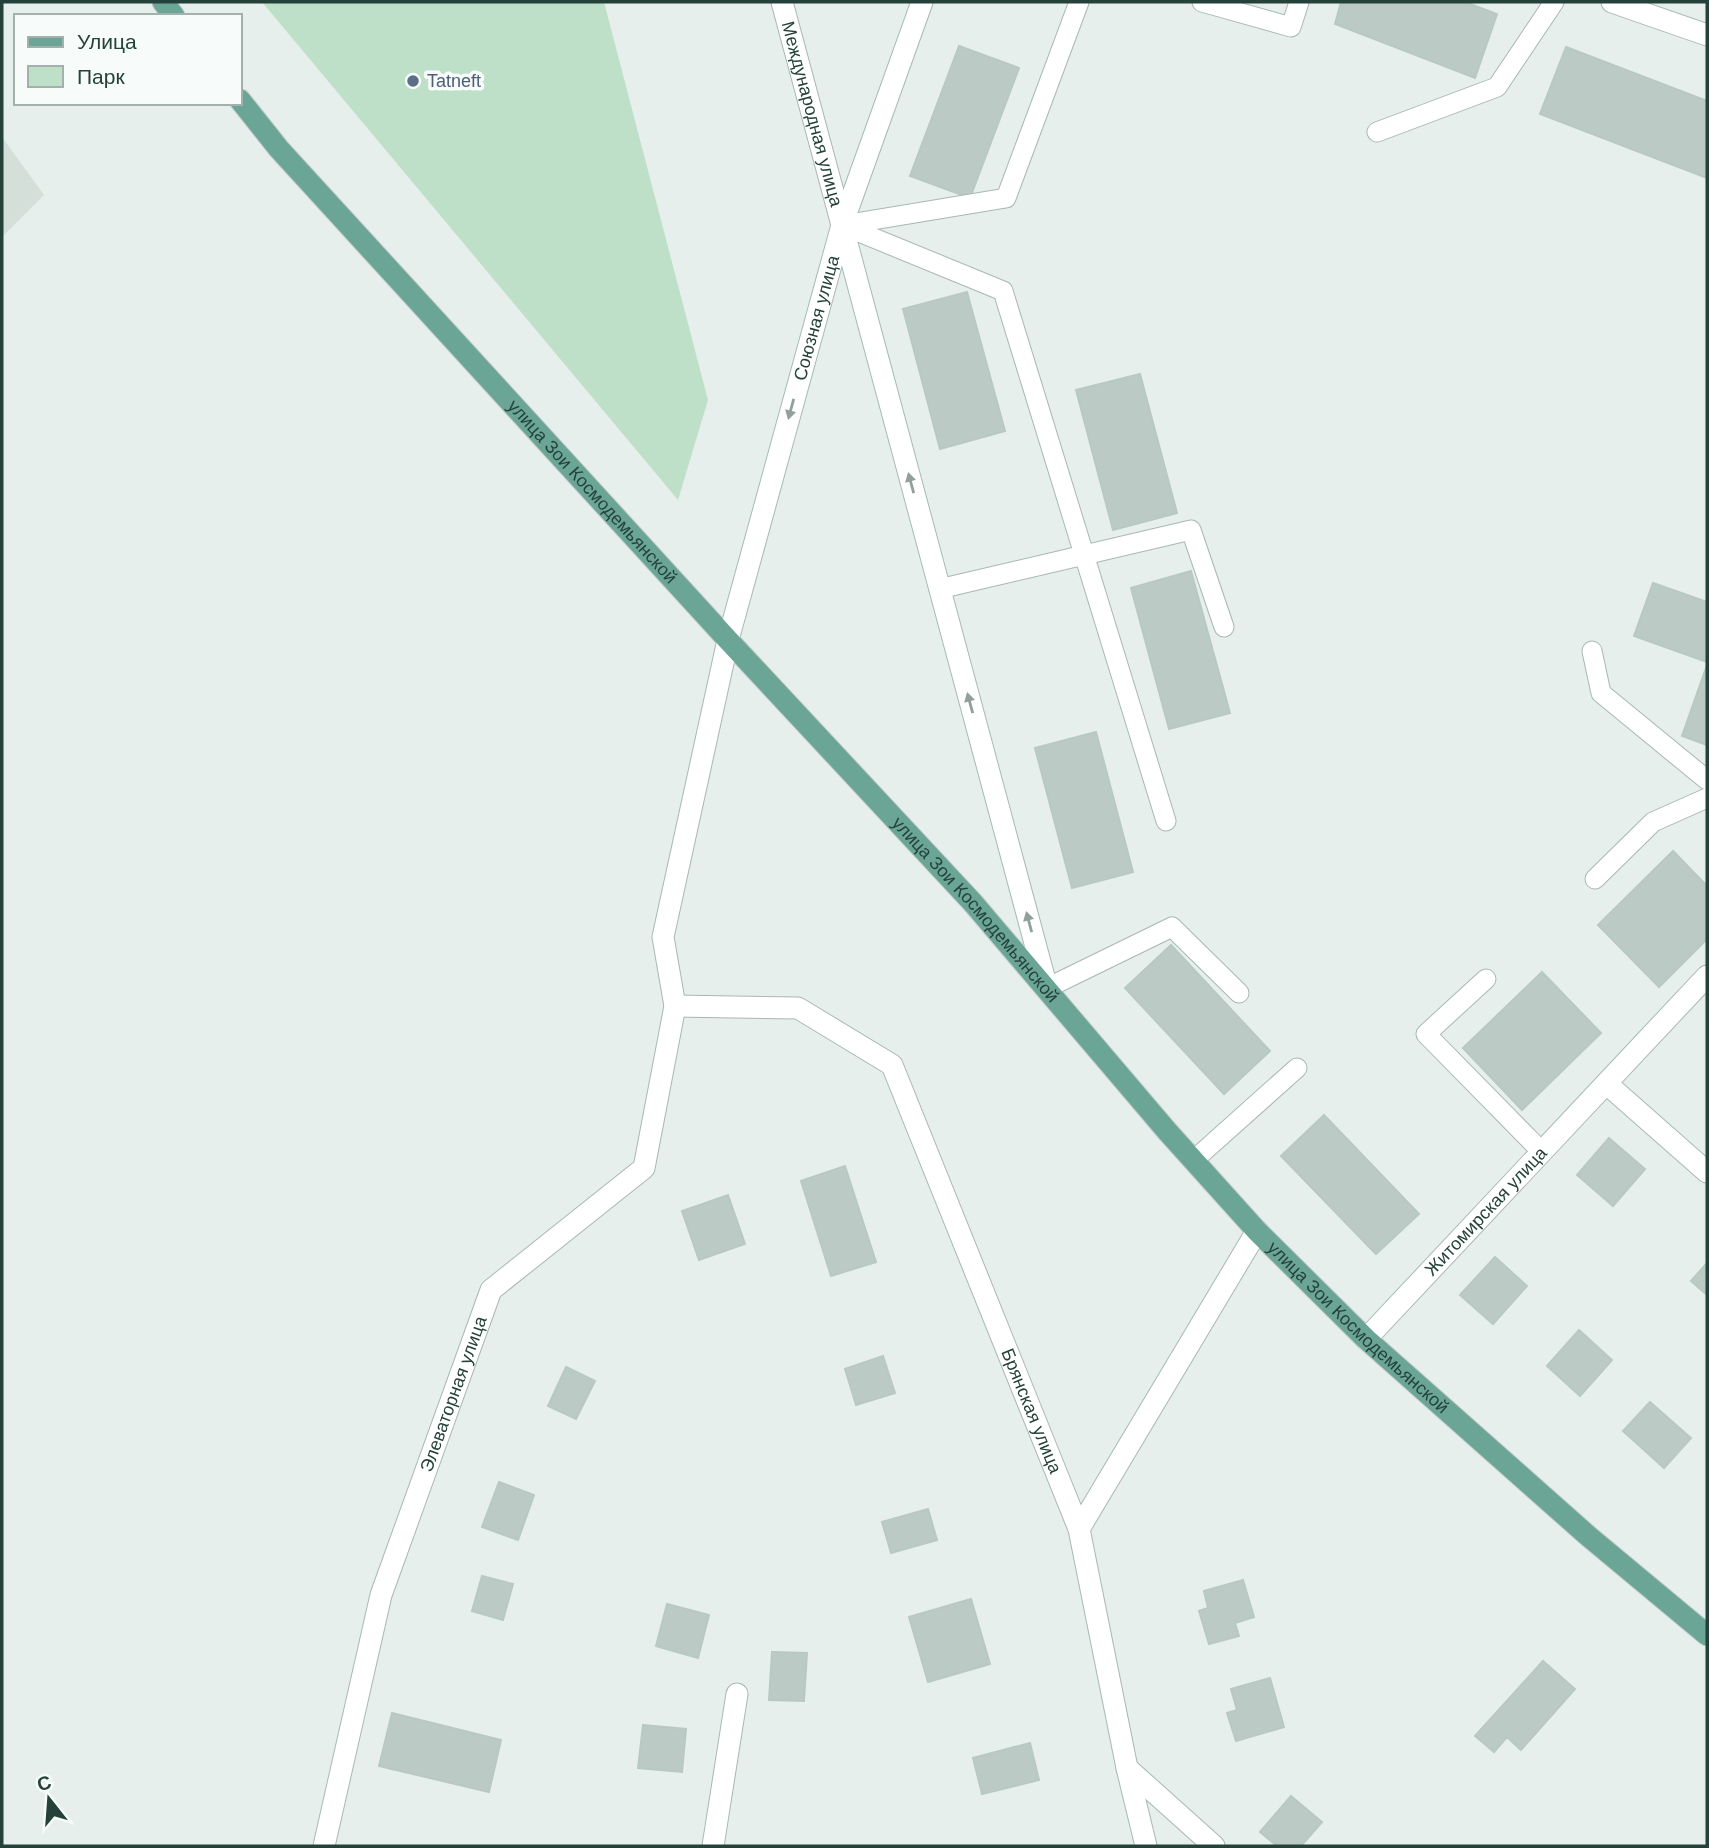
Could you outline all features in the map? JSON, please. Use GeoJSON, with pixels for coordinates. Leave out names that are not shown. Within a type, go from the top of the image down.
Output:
{"type":"FeatureCollection","features":[{"type":"Feature","properties":{"kind":"main road","name":"улица Зои Космодемьянской"},"geometry":{"type":"LineString","coordinates":[[242,103],[279,149],[728,640],[973,903],[1257,1231],[1366,1339],[1587,1535],[1707,1635]]}},
{"type":"Feature","properties":{"kind":"street","name":"Международная улица"},"geometry":{"type":"LineString","coordinates":[[782,2],[1047,988]]}},
{"type":"Feature","properties":{"kind":"street","name":"Союзная улица"},"geometry":{"type":"LineString","coordinates":[[675,1006],[663,937],[728,640],[842,225],[922,2]]}},
{"type":"Feature","properties":{"kind":"street"},"geometry":{"type":"LineString","coordinates":[[1612,2],[1707,35]]}},
{"type":"Feature","properties":{"kind":"street","name":"Житомирская улица"},"geometry":{"type":"LineString","coordinates":[[1366,1339],[1707,976]]}},
{"type":"Feature","properties":{"kind":"street","name":"Брянская улица"},"geometry":{"type":"LineString","coordinates":[[675,1006],[798,1008],[892,1065],[1079,1529],[1127,1769],[1146,1846]]}},
{"type":"Feature","properties":{"kind":"street","name":"Элеваторная улица"},"geometry":{"type":"LineString","coordinates":[[324,1846],[381,1595],[491,1290],[643,1168],[675,1006]]}},
{"type":"Feature","properties":{"kind":"street"},"geometry":{"type":"LineString","coordinates":[[1607,1084],[1707,1172]]}},
{"type":"Feature","properties":{"kind":"street"},"geometry":{"type":"LineString","coordinates":[[1079,1529],[1257,1231]]}},
{"type":"Feature","properties":{"kind":"street"},"geometry":{"type":"LineString","coordinates":[[713,1846],[737,1695]]}},
{"type":"Feature","properties":{"kind":"street"},"geometry":{"type":"LineString","coordinates":[[1127,1769],[1214,1846]]}},
{"type":"Feature","properties":{"kind":"lane"},"geometry":{"type":"LineString","coordinates":[[842,225],[1006,198],[1079,2]]}},
{"type":"Feature","properties":{"kind":"lane"},"geometry":{"type":"LineString","coordinates":[[1202,2],[1291,27],[1299,2]]}},
{"type":"Feature","properties":{"kind":"lane"},"geometry":{"type":"LineString","coordinates":[[1377,132],[1497,87],[1554,2]]}},
{"type":"Feature","properties":{"kind":"lane"},"geometry":{"type":"LineString","coordinates":[[842,225],[1003,291],[1166,821]]}},
{"type":"Feature","properties":{"kind":"lane"},"geometry":{"type":"LineString","coordinates":[[939,589],[1191,530],[1224,627]]}},
{"type":"Feature","properties":{"kind":"lane"},"geometry":{"type":"LineString","coordinates":[[1592,651],[1601,693],[1707,780]]}},
{"type":"Feature","properties":{"kind":"lane"},"geometry":{"type":"LineString","coordinates":[[1595,879],[1653,822],[1707,798]]}},
{"type":"Feature","properties":{"kind":"lane"},"geometry":{"type":"LineString","coordinates":[[1047,988],[1172,927],[1239,993]]}},
{"type":"Feature","properties":{"kind":"lane"},"geometry":{"type":"LineString","coordinates":[[1486,979],[1426,1034],[1542,1152]]}},
{"type":"Feature","properties":{"kind":"lane"},"geometry":{"type":"LineString","coordinates":[[1194,1160],[1297,1068]]}},
{"type":"Feature","properties":{"kind":"shaded area"},"geometry":{"type":"Polygon","coordinates":[[[2,137],[44,195],[2,237],[2,137]]]}},
{"type":"Feature","properties":{"kind":"green space"},"geometry":{"type":"Polygon","coordinates":[[[262,2],[604,2],[708,400],[678,500],[262,2]]]}},
{"type":"Feature","properties":{"kind":"building"},"geometry":{"type":"Polygon","coordinates":[[[1341,2],[1465,2],[1497,14],[1475,78],[1335,24],[1341,2]]]}},
{"type":"Feature","properties":{"kind":"building"},"geometry":{"type":"Polygon","coordinates":[[[959,46],[1019,68],[970,198],[910,176],[959,46]]]}},
{"type":"Feature","properties":{"kind":"building"},"geometry":{"type":"Polygon","coordinates":[[[1566,47],[1707,101],[1707,178],[1540,114],[1566,47]]]}},
{"type":"Feature","properties":{"kind":"building"},"geometry":{"type":"Polygon","coordinates":[[[967,292],[1005,431],[940,449],[903,309],[967,292]]]}},
{"type":"Feature","properties":{"kind":"building"},"geometry":{"type":"Polygon","coordinates":[[[1140,374],[1177,513],[1113,530],[1076,390],[1140,374]]]}},
{"type":"Feature","properties":{"kind":"building"},"geometry":{"type":"Polygon","coordinates":[[[1191,571],[1230,713],[1169,729],[1131,588],[1191,571]]]}},
{"type":"Feature","properties":{"kind":"building"},"geometry":{"type":"Polygon","coordinates":[[[1653,583],[1707,602],[1707,662],[1634,636],[1653,583]]]}},
{"type":"Feature","properties":{"kind":"building"},"geometry":{"type":"Polygon","coordinates":[[[1707,665],[1707,745],[1682,736],[1707,665]]]}},
{"type":"Feature","properties":{"kind":"building"},"geometry":{"type":"Polygon","coordinates":[[[1096,732],[1133,872],[1072,888],[1035,748],[1096,732]]]}},
{"type":"Feature","properties":{"kind":"building"},"geometry":{"type":"Polygon","coordinates":[[[1673,851],[1707,886],[1707,939],[1659,987],[1598,925],[1673,851]]]}},
{"type":"Feature","properties":{"kind":"building"},"geometry":{"type":"Polygon","coordinates":[[[1171,945],[1270,1051],[1224,1094],[1125,988],[1171,945]]]}},
{"type":"Feature","properties":{"kind":"building"},"geometry":{"type":"Polygon","coordinates":[[[1542,972],[1601,1033],[1522,1110],[1463,1048],[1542,972]]]}},
{"type":"Feature","properties":{"kind":"building"},"geometry":{"type":"Polygon","coordinates":[[[1324,1115],[1419,1214],[1376,1254],[1281,1156],[1324,1115]]]}},
{"type":"Feature","properties":{"kind":"building"},"geometry":{"type":"Polygon","coordinates":[[[1609,1138],[1645,1169],[1613,1206],[1577,1175],[1609,1138]]]}},
{"type":"Feature","properties":{"kind":"building"},"geometry":{"type":"Polygon","coordinates":[[[845,1166],[876,1262],[831,1276],[801,1181],[845,1166]]]}},
{"type":"Feature","properties":{"kind":"building"},"geometry":{"type":"Polygon","coordinates":[[[728,1195],[745,1244],[699,1260],[682,1211],[728,1195]]]}},
{"type":"Feature","properties":{"kind":"building"},"geometry":{"type":"Polygon","coordinates":[[[1495,1257],[1527,1286],[1493,1324],[1460,1295],[1495,1257]]]}},
{"type":"Feature","properties":{"kind":"building"},"geometry":{"type":"Polygon","coordinates":[[[1707,1263],[1707,1295],[1691,1281],[1707,1263]]]}},
{"type":"Feature","properties":{"kind":"building"},"geometry":{"type":"Polygon","coordinates":[[[1579,1330],[1612,1360],[1580,1396],[1547,1366],[1579,1330]]]}},
{"type":"Feature","properties":{"kind":"building"},"geometry":{"type":"Polygon","coordinates":[[[883,1356],[895,1393],[856,1405],[845,1369],[883,1356]]]}},
{"type":"Feature","properties":{"kind":"building"},"geometry":{"type":"Polygon","coordinates":[[[566,1367],[595,1381],[576,1419],[548,1406],[566,1367]]]}},
{"type":"Feature","properties":{"kind":"building"},"geometry":{"type":"Polygon","coordinates":[[[1650,1402],[1691,1438],[1664,1468],[1623,1431],[1650,1402]]]}},
{"type":"Feature","properties":{"kind":"building"},"geometry":{"type":"Polygon","coordinates":[[[499,1482],[534,1495],[518,1540],[482,1527],[499,1482]]]}},
{"type":"Feature","properties":{"kind":"building"},"geometry":{"type":"Polygon","coordinates":[[[928,1509],[937,1540],[891,1553],[882,1522],[928,1509]]]}},
{"type":"Feature","properties":{"kind":"building"},"geometry":{"type":"Polygon","coordinates":[[[482,1576],[513,1584],[503,1620],[472,1611],[482,1576]]]}},
{"type":"Feature","properties":{"kind":"building"},"geometry":{"type":"Polygon","coordinates":[[[1243,1580],[1254,1617],[1235,1623],[1239,1636],[1209,1644],[1199,1611],[1208,1608],[1204,1591],[1243,1580]]]}},
{"type":"Feature","properties":{"kind":"building"},"geometry":{"type":"Polygon","coordinates":[[[971,1599],[990,1664],[928,1682],[909,1617],[971,1599]]]}},
{"type":"Feature","properties":{"kind":"building"},"geometry":{"type":"Polygon","coordinates":[[[667,1604],[709,1615],[698,1658],[656,1646],[667,1604]]]}},
{"type":"Feature","properties":{"kind":"building"},"geometry":{"type":"Polygon","coordinates":[[[772,1652],[807,1653],[804,1701],[769,1700],[772,1652]]]}},
{"type":"Feature","properties":{"kind":"building"},"geometry":{"type":"Polygon","coordinates":[[[1543,1661],[1575,1689],[1521,1750],[1507,1737],[1494,1752],[1475,1736],[1543,1661]]]}},
{"type":"Feature","properties":{"kind":"building"},"geometry":{"type":"Polygon","coordinates":[[[1270,1678],[1284,1727],[1236,1741],[1227,1713],[1237,1710],[1231,1689],[1270,1678]]]}},
{"type":"Feature","properties":{"kind":"building"},"geometry":{"type":"Polygon","coordinates":[[[392,1713],[501,1740],[489,1792],[379,1766],[392,1713]]]}},
{"type":"Feature","properties":{"kind":"building"},"geometry":{"type":"Polygon","coordinates":[[[643,1725],[686,1729],[682,1772],[638,1768],[643,1725]]]}},
{"type":"Feature","properties":{"kind":"building"},"geometry":{"type":"Polygon","coordinates":[[[1030,1743],[1039,1780],[982,1794],[973,1758],[1030,1743]]]}},
{"type":"Feature","properties":{"kind":"building"},"geometry":{"type":"Polygon","coordinates":[[[1291,1796],[1322,1822],[1301,1846],[1277,1846],[1260,1832],[1291,1796]]]}},
{"type":"Feature","properties":{"kind":"place","name":"Tatneft"},"geometry":{"type":"Point","coordinates":[413,81]}}]}
